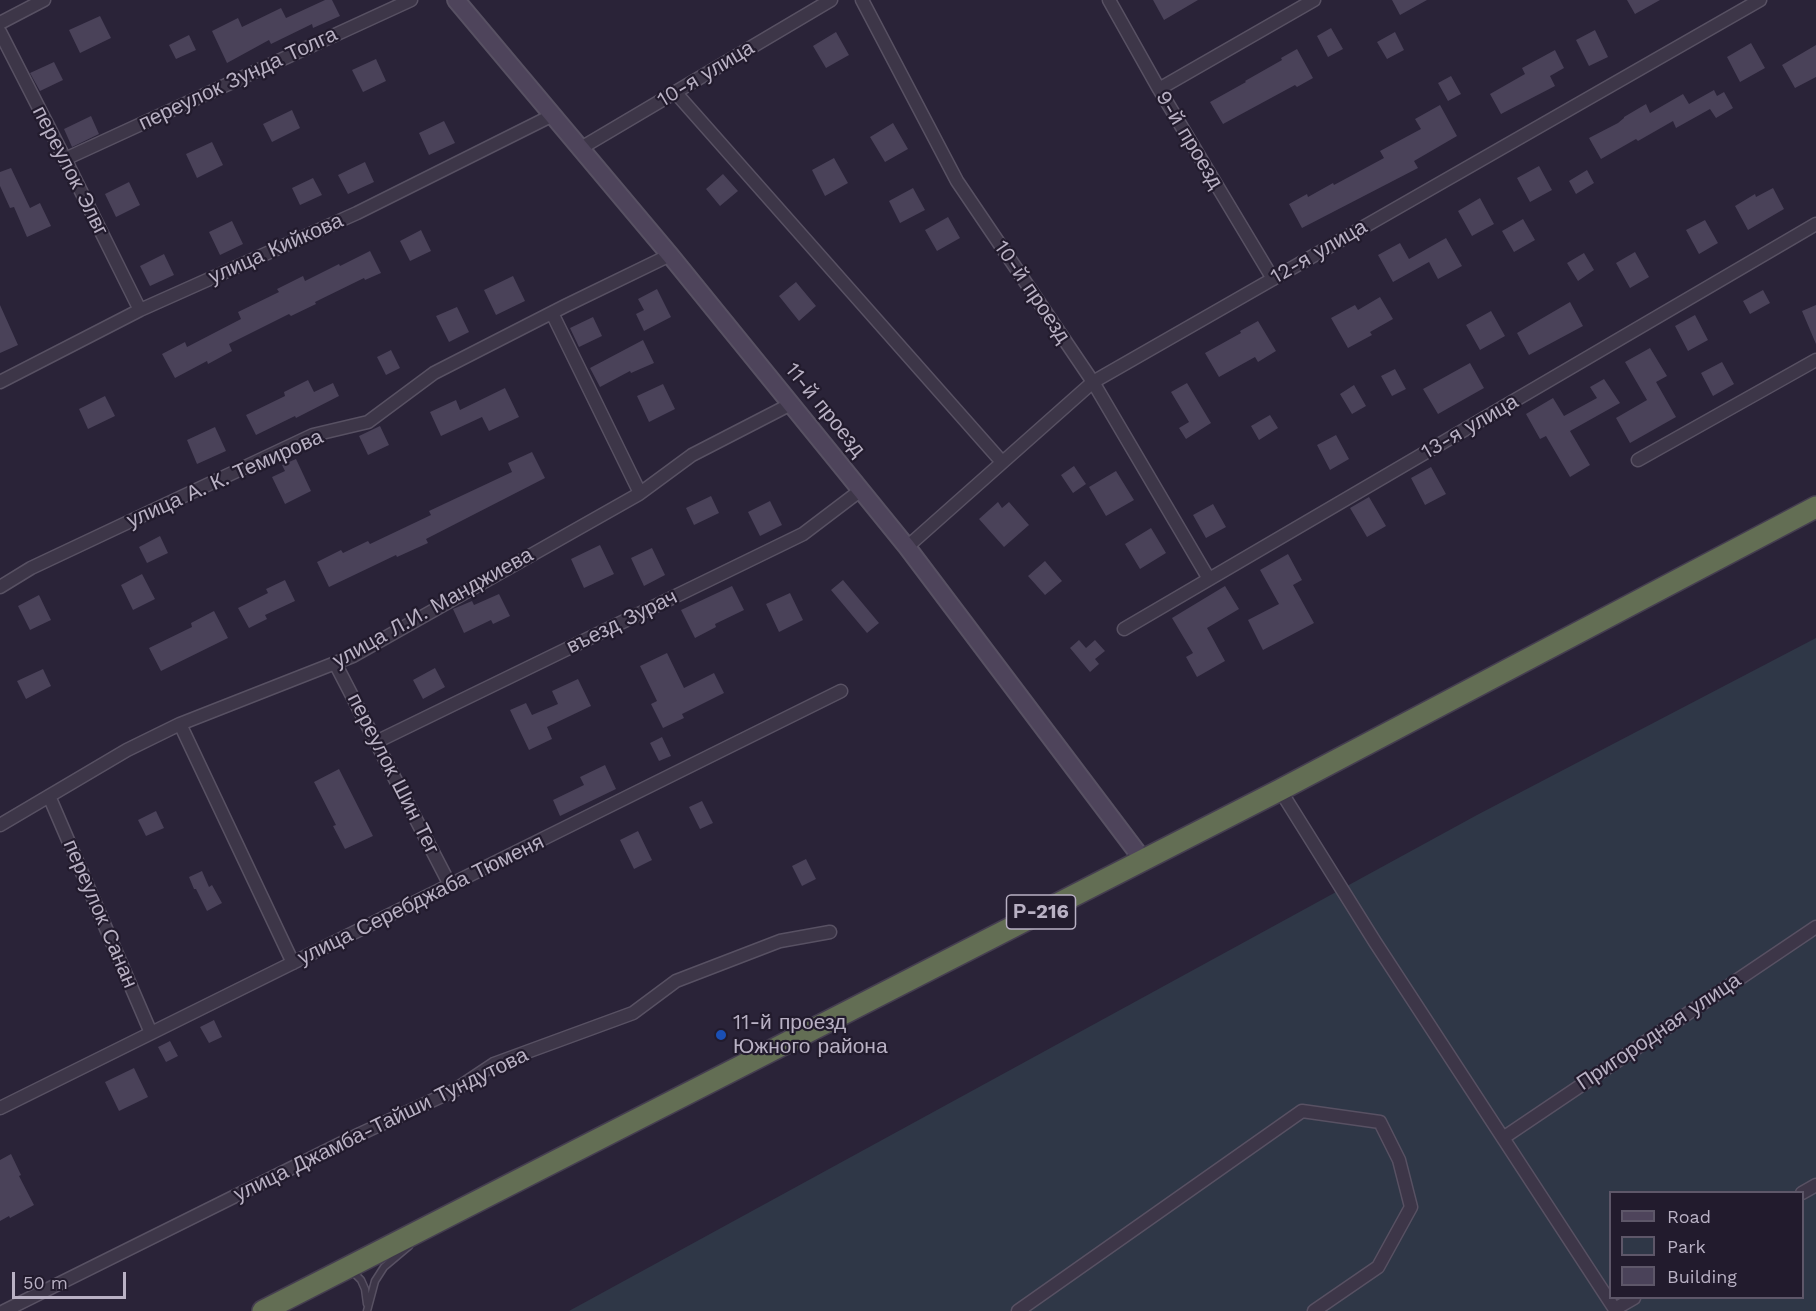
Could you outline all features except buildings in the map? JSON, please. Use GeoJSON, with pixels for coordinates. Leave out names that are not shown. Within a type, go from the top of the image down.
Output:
{"type":"FeatureCollection","features":[{"type":"Feature","properties":{"kind":"highway","name":"Р-216"},"geometry":{"type":"LineString","coordinates":[[263,1311],[446,1215],[1280,790],[1816,507]]}},
{"type":"Feature","properties":{"kind":"street"},"geometry":{"type":"LineString","coordinates":[[0,23],[44,0]]}},
{"type":"Feature","properties":{"kind":"street","name":"переулок Зунда Толга"},"geometry":{"type":"LineString","coordinates":[[65,159],[411,0]]}},
{"type":"Feature","properties":{"kind":"street","name":"11-й проезд"},"geometry":{"type":"LineString","coordinates":[[456,0],[670,255],[907,547],[1143,860]]}},
{"type":"Feature","properties":{"kind":"street","name":"10-я улица"},"geometry":{"type":"LineString","coordinates":[[581,148],[831,0]]}},
{"type":"Feature","properties":{"kind":"street","name":"10-й проезд"},"geometry":{"type":"LineString","coordinates":[[862,0],[957,181],[1093,382],[1209,579]]}},
{"type":"Feature","properties":{"kind":"street","name":"9-й проезд"},"geometry":{"type":"LineString","coordinates":[[1109,0],[1159,89],[1273,279]]}},
{"type":"Feature","properties":{"kind":"street"},"geometry":{"type":"LineString","coordinates":[[1159,89],[1314,0]]}},
{"type":"Feature","properties":{"kind":"street","name":"12-я улица"},"geometry":{"type":"LineString","coordinates":[[907,547],[1093,382],[1760,0]]}},
{"type":"Feature","properties":{"kind":"street","name":"переулок Элвг"},"geometry":{"type":"LineString","coordinates":[[0,32],[140,310]]}},
{"type":"Feature","properties":{"kind":"street"},"geometry":{"type":"LineString","coordinates":[[675,93],[1002,462]]}},
{"type":"Feature","properties":{"kind":"street","name":"улица Кийкова"},"geometry":{"type":"LineString","coordinates":[[0,382],[140,310],[357,213],[553,115]]}},
{"type":"Feature","properties":{"kind":"street","name":"13-я улица"},"geometry":{"type":"LineString","coordinates":[[1124,628],[1816,224]]}},
{"type":"Feature","properties":{"kind":"street","name":"улица А. К. Темирова"},"geometry":{"type":"LineString","coordinates":[[0,587],[31,568],[313,435],[368,422],[434,373],[670,255]]}},
{"type":"Feature","properties":{"kind":"street"},"geometry":{"type":"LineString","coordinates":[[552,313],[640,493]]}},
{"type":"Feature","properties":{"kind":"street"},"geometry":{"type":"LineString","coordinates":[[1638,460],[1816,360]]}},
{"type":"Feature","properties":{"kind":"street","name":"улица Л.И. Манджиева"},"geometry":{"type":"LineString","coordinates":[[0,825],[127,750],[180,724],[353,656],[640,493],[692,455],[791,404]]}},
{"type":"Feature","properties":{"kind":"street","name":"въезд Зурач"},"geometry":{"type":"LineString","coordinates":[[376,742],[803,534],[861,490]]}},
{"type":"Feature","properties":{"kind":"street","name":"переулок Шин Тег"},"geometry":{"type":"LineString","coordinates":[[335,663],[450,885]]}},
{"type":"Feature","properties":{"kind":"street","name":"улица Серебджаба Тюменя"},"geometry":{"type":"LineString","coordinates":[[0,1108],[841,691]]}},
{"type":"Feature","properties":{"kind":"street"},"geometry":{"type":"LineString","coordinates":[[180,724],[293,963]]}},
{"type":"Feature","properties":{"kind":"street"},"geometry":{"type":"LineString","coordinates":[[1280,790],[1375,942],[1616,1310],[1632,1299]]}},
{"type":"Feature","properties":{"kind":"street","name":"переулок Санан"},"geometry":{"type":"LineString","coordinates":[[49,796],[151,1033]]}},
{"type":"Feature","properties":{"kind":"street","name":"Пригородная улица"},"geometry":{"type":"LineString","coordinates":[[1503,1137],[1816,927]]}},
{"type":"Feature","properties":{"kind":"street","name":"улица Джамба-Тайши Тундутова"},"geometry":{"type":"LineString","coordinates":[[3,1311],[360,1134],[455,1090],[494,1064],[633,1012],[676,981],[780,941],[830,932]]}},
{"type":"Feature","properties":{"kind":"street"},"geometry":{"type":"LineString","coordinates":[[1018,1311],[1302,1111],[1380,1122],[1399,1160],[1411,1207],[1378,1267],[1314,1311]]}},
{"type":"Feature","properties":{"kind":"lane"},"geometry":{"type":"LineString","coordinates":[[367,1309],[375,1281],[384,1267],[446,1215]]}},
{"type":"Feature","properties":{"kind":"lane"},"geometry":{"type":"LineString","coordinates":[[343,1270],[354,1272],[361,1280],[365,1289],[367,1309]]}},
{"type":"Feature","properties":{"kind":"green space"},"geometry":{"type":"Polygon","coordinates":[[[1816,638],[1816,1311],[569,1311],[1477,815],[1816,638]]]}},
{"type":"Feature","properties":{"kind":"place","name":"11-й проезд Южного района"},"geometry":{"type":"Point","coordinates":[721,1035]}}]}
